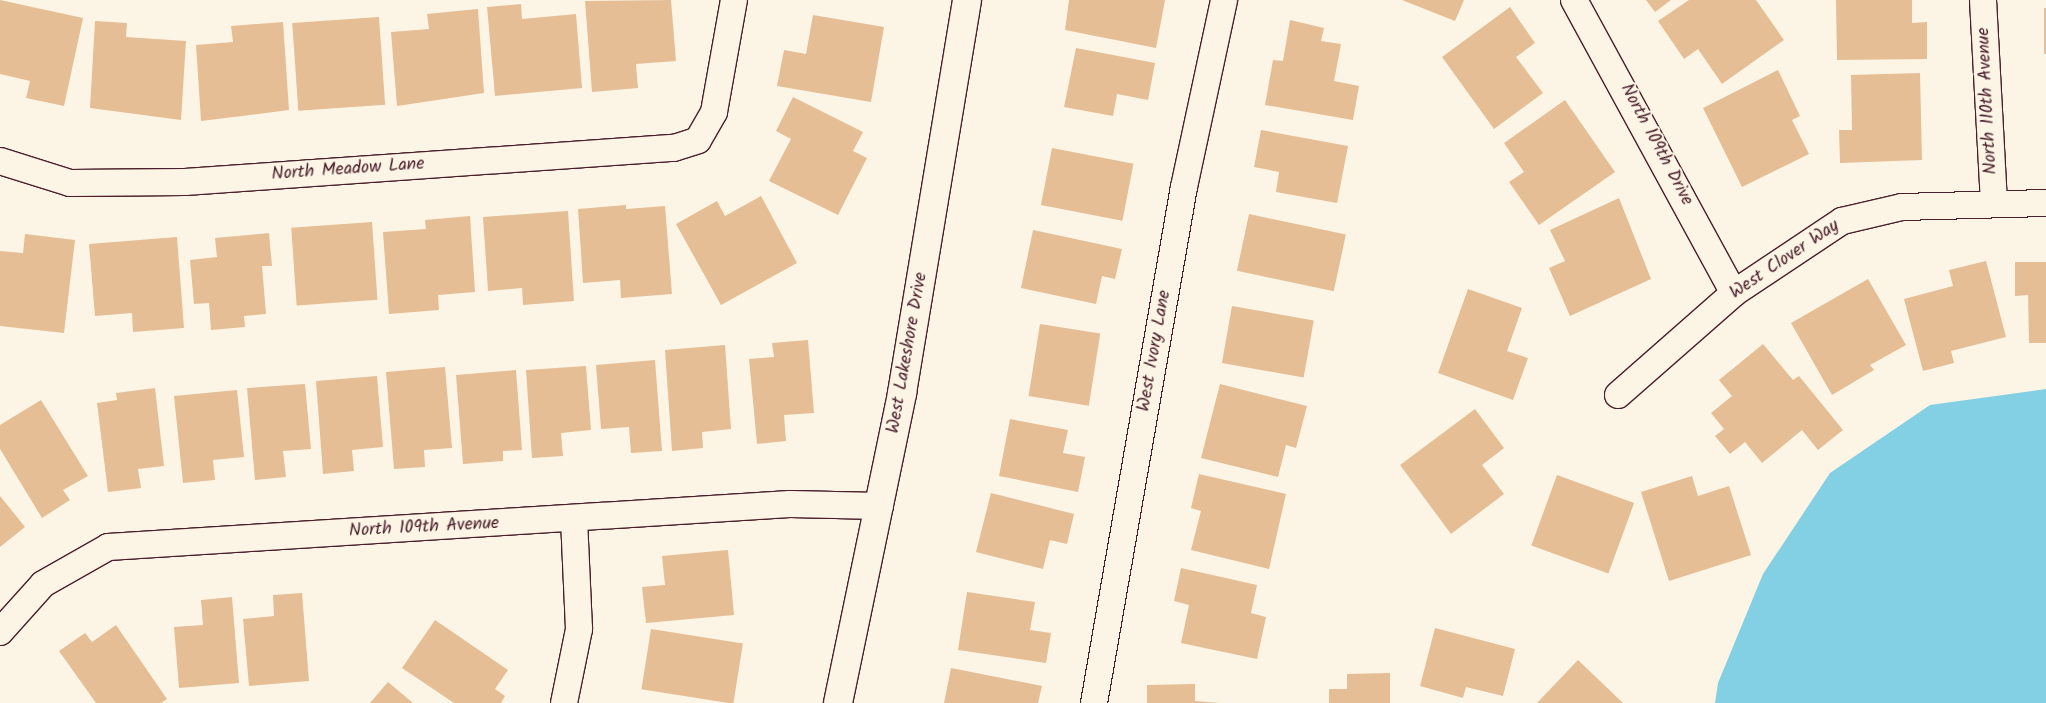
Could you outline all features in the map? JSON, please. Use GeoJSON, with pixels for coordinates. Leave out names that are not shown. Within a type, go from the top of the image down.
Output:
{"type":"FeatureCollection","features":[{"type":"Feature","properties":{"kind":"street","name":"North Meadow Lane"},"geometry":{"type":"LineString","coordinates":[[0,161],[70,182],[185,182],[674,148],[698,140],[714,112],[734,0]]}},
{"type":"Feature","properties":{"kind":"street","name":"West Lakeshore Drive"},"geometry":{"type":"LineString","coordinates":[[838,703],[880,506],[966,0]]}},
{"type":"Feature","properties":{"kind":"street","name":"West Ivory Lane"},"geometry":{"type":"LineString","coordinates":[[1094,703],[1184,187],[1224,0]]}},
{"type":"Feature","properties":{"kind":"street","name":"North 109th Drive"},"geometry":{"type":"LineString","coordinates":[[1574,0],[1734,293]]}},
{"type":"Feature","properties":{"kind":"street","name":"North 110th Avenue"},"geometry":{"type":"LineString","coordinates":[[1983,0],[1994,202]]}},
{"type":"Feature","properties":{"kind":"street","name":"West Clover Way"},"geometry":{"type":"LineString","coordinates":[[1618,395],[1734,293],[1842,221],[1902,207],[1994,202],[2046,203]]}},
{"type":"Feature","properties":{"kind":"street","name":"North 109th Avenue"},"geometry":{"type":"LineString","coordinates":[[0,632],[43,584],[108,547],[574,520],[790,504],[880,506]]}},
{"type":"Feature","properties":{"kind":"street"},"geometry":{"type":"LineString","coordinates":[[564,703],[579,629],[574,520]]}},
{"type":"Feature","properties":{"kind":"water"},"geometry":{"type":"Polygon","coordinates":[[[2046,389],[2046,703],[1715,703],[1718,683],[1763,574],[1830,473],[1930,405],[2046,389]]]}},
{"type":"Feature","properties":{"kind":"building"},"geometry":{"type":"Polygon","coordinates":[[[0,0],[83,18],[64,106],[26,98],[30,81],[0,74],[0,0]]]}},
{"type":"Feature","properties":{"kind":"building"},"geometry":{"type":"Polygon","coordinates":[[[671,0],[676,61],[636,64],[638,88],[592,92],[585,1],[671,0]]]}},
{"type":"Feature","properties":{"kind":"building"},"geometry":{"type":"Polygon","coordinates":[[[1069,0],[1165,0],[1156,48],[1065,30],[1069,0]]]}},
{"type":"Feature","properties":{"kind":"building"},"geometry":{"type":"Polygon","coordinates":[[[1402,0],[1464,0],[1455,21],[1402,0]]]}},
{"type":"Feature","properties":{"kind":"building"},"geometry":{"type":"Polygon","coordinates":[[[1646,0],[1671,0],[1655,12],[1646,0]]]}},
{"type":"Feature","properties":{"kind":"building"},"geometry":{"type":"Polygon","coordinates":[[[1689,0],[1756,0],[1784,40],[1722,84],[1698,49],[1684,59],[1658,21],[1689,0]]]}},
{"type":"Feature","properties":{"kind":"building"},"geometry":{"type":"Polygon","coordinates":[[[1836,0],[1912,0],[1912,23],[1927,22],[1927,59],[1837,60],[1836,0]]]}},
{"type":"Feature","properties":{"kind":"building"},"geometry":{"type":"Polygon","coordinates":[[[521,4],[522,19],[576,14],[582,88],[495,96],[487,7],[521,4]]]}},
{"type":"Feature","properties":{"kind":"building"},"geometry":{"type":"Polygon","coordinates":[[[1510,7],[1535,43],[1516,57],[1543,93],[1494,129],[1442,57],[1510,7]]]}},
{"type":"Feature","properties":{"kind":"building"},"geometry":{"type":"Polygon","coordinates":[[[2044,8],[2046,8],[2046,54],[2044,54],[2044,8]]]}},
{"type":"Feature","properties":{"kind":"building"},"geometry":{"type":"Polygon","coordinates":[[[478,9],[484,93],[397,106],[391,32],[429,29],[427,14],[478,9]]]}},
{"type":"Feature","properties":{"kind":"building"},"geometry":{"type":"Polygon","coordinates":[[[813,15],[884,27],[871,102],[777,86],[784,50],[806,54],[813,15]]]}},
{"type":"Feature","properties":{"kind":"building"},"geometry":{"type":"Polygon","coordinates":[[[379,17],[385,105],[298,111],[292,23],[379,17]]]}},
{"type":"Feature","properties":{"kind":"building"},"geometry":{"type":"Polygon","coordinates":[[[1290,20],[1324,28],[1321,41],[1341,44],[1334,81],[1359,86],[1353,120],[1265,105],[1273,60],[1283,61],[1290,20]]]}},
{"type":"Feature","properties":{"kind":"building"},"geometry":{"type":"Polygon","coordinates":[[[95,21],[127,23],[126,37],[186,41],[181,120],[90,108],[95,21]]]}},
{"type":"Feature","properties":{"kind":"building"},"geometry":{"type":"Polygon","coordinates":[[[283,22],[289,110],[201,121],[196,45],[233,42],[231,26],[283,22]]]}},
{"type":"Feature","properties":{"kind":"building"},"geometry":{"type":"Polygon","coordinates":[[[1076,48],[1155,63],[1148,100],[1117,94],[1113,116],[1064,107],[1076,48]]]}},
{"type":"Feature","properties":{"kind":"building"},"geometry":{"type":"Polygon","coordinates":[[[1778,70],[1800,116],[1792,120],[1809,154],[1742,187],[1703,108],[1778,70]]]}},
{"type":"Feature","properties":{"kind":"building"},"geometry":{"type":"Polygon","coordinates":[[[1920,73],[1922,160],[1840,163],[1839,130],[1852,130],[1851,75],[1920,73]]]}},
{"type":"Feature","properties":{"kind":"building"},"geometry":{"type":"Polygon","coordinates":[[[793,97],[863,132],[853,151],[867,158],[838,215],[769,181],[791,139],[776,131],[793,97]]]}},
{"type":"Feature","properties":{"kind":"building"},"geometry":{"type":"Polygon","coordinates":[[[1565,100],[1615,172],[1539,225],[1509,182],[1524,172],[1504,143],[1565,100]]]}},
{"type":"Feature","properties":{"kind":"building"},"geometry":{"type":"Polygon","coordinates":[[[1261,130],[1348,146],[1337,203],[1276,192],[1279,172],[1254,167],[1261,130]]]}},
{"type":"Feature","properties":{"kind":"building"},"geometry":{"type":"Polygon","coordinates":[[[1052,148],[1133,164],[1122,221],[1041,205],[1052,148]]]}},
{"type":"Feature","properties":{"kind":"building"},"geometry":{"type":"Polygon","coordinates":[[[761,196],[797,263],[721,305],[676,224],[717,201],[725,216],[761,196]]]}},
{"type":"Feature","properties":{"kind":"building"},"geometry":{"type":"Polygon","coordinates":[[[1619,198],[1651,279],[1570,316],[1549,268],[1565,261],[1550,230],[1619,198]]]}},
{"type":"Feature","properties":{"kind":"building"},"geometry":{"type":"Polygon","coordinates":[[[626,205],[626,209],[665,206],[672,294],[621,298],[620,280],[583,283],[578,209],[626,205]]]}},
{"type":"Feature","properties":{"kind":"building"},"geometry":{"type":"Polygon","coordinates":[[[568,211],[574,301],[523,305],[522,288],[488,291],[483,217],[568,211]]]}},
{"type":"Feature","properties":{"kind":"building"},"geometry":{"type":"Polygon","coordinates":[[[1249,214],[1346,235],[1334,291],[1237,271],[1249,214]]]}},
{"type":"Feature","properties":{"kind":"building"},"geometry":{"type":"Polygon","coordinates":[[[470,216],[475,292],[438,295],[439,310],[389,314],[383,232],[426,229],[425,220],[470,216]]]}},
{"type":"Feature","properties":{"kind":"building"},"geometry":{"type":"Polygon","coordinates":[[[372,222],[377,300],[297,305],[291,228],[372,222]]]}},
{"type":"Feature","properties":{"kind":"building"},"geometry":{"type":"Polygon","coordinates":[[[1033,230],[1122,249],[1115,279],[1102,276],[1096,304],[1021,288],[1033,230]]]}},
{"type":"Feature","properties":{"kind":"building"},"geometry":{"type":"Polygon","coordinates":[[[269,233],[272,266],[262,266],[266,314],[244,316],[245,327],[211,330],[209,303],[194,304],[190,260],[217,257],[215,238],[269,233]]]}},
{"type":"Feature","properties":{"kind":"building"},"geometry":{"type":"Polygon","coordinates":[[[25,234],[75,240],[64,333],[0,326],[0,251],[23,253],[25,234]]]}},
{"type":"Feature","properties":{"kind":"building"},"geometry":{"type":"Polygon","coordinates":[[[177,237],[184,328],[133,332],[132,313],[95,316],[89,244],[177,237]]]}},
{"type":"Feature","properties":{"kind":"building"},"geometry":{"type":"Polygon","coordinates":[[[1986,261],[2006,337],[1951,351],[1954,363],[1923,371],[1904,299],[1953,286],[1949,270],[1986,261]]]}},
{"type":"Feature","properties":{"kind":"building"},"geometry":{"type":"Polygon","coordinates":[[[2015,262],[2046,262],[2046,343],[2029,343],[2028,295],[2015,296],[2015,262]]]}},
{"type":"Feature","properties":{"kind":"building"},"geometry":{"type":"Polygon","coordinates":[[[1868,279],[1906,345],[1870,365],[1874,370],[1832,395],[1791,323],[1868,279]]]}},
{"type":"Feature","properties":{"kind":"building"},"geometry":{"type":"Polygon","coordinates":[[[1468,289],[1522,308],[1507,351],[1528,358],[1513,400],[1438,373],[1468,289]]]}},
{"type":"Feature","properties":{"kind":"building"},"geometry":{"type":"Polygon","coordinates":[[[1232,306],[1314,320],[1304,378],[1222,363],[1232,306]]]}},
{"type":"Feature","properties":{"kind":"building"},"geometry":{"type":"Polygon","coordinates":[[[1040,324],[1100,334],[1089,406],[1029,396],[1040,324]]]}},
{"type":"Feature","properties":{"kind":"building"},"geometry":{"type":"Polygon","coordinates":[[[808,340],[814,413],[784,415],[786,441],[757,444],[749,359],[774,357],[772,343],[808,340]]]}},
{"type":"Feature","properties":{"kind":"building"},"geometry":{"type":"Polygon","coordinates":[[[1763,344],[1793,380],[1799,376],[1843,430],[1818,450],[1802,430],[1762,463],[1745,442],[1730,454],[1715,436],[1724,429],[1711,413],[1732,396],[1719,380],[1763,344]]]}},
{"type":"Feature","properties":{"kind":"building"},"geometry":{"type":"Polygon","coordinates":[[[725,345],[731,429],[702,432],[703,448],[672,451],[665,350],[725,345]]]}},
{"type":"Feature","properties":{"kind":"building"},"geometry":{"type":"Polygon","coordinates":[[[655,360],[662,451],[631,453],[629,427],[601,429],[596,365],[655,360]]]}},
{"type":"Feature","properties":{"kind":"building"},"geometry":{"type":"Polygon","coordinates":[[[586,366],[591,430],[561,433],[563,456],[532,458],[526,370],[586,366]]]}},
{"type":"Feature","properties":{"kind":"building"},"geometry":{"type":"Polygon","coordinates":[[[445,367],[452,448],[424,450],[425,467],[394,469],[386,372],[445,367]]]}},
{"type":"Feature","properties":{"kind":"building"},"geometry":{"type":"Polygon","coordinates":[[[516,370],[522,450],[503,451],[503,461],[463,464],[456,375],[516,370]]]}},
{"type":"Feature","properties":{"kind":"building"},"geometry":{"type":"Polygon","coordinates":[[[377,376],[383,447],[352,450],[354,471],[323,474],[316,381],[377,376]]]}},
{"type":"Feature","properties":{"kind":"building"},"geometry":{"type":"Polygon","coordinates":[[[305,384],[311,449],[283,451],[286,477],[255,480],[247,388],[305,384]]]}},
{"type":"Feature","properties":{"kind":"building"},"geometry":{"type":"Polygon","coordinates":[[[1220,384],[1307,406],[1296,448],[1286,445],[1278,477],[1201,458],[1220,384]]]}},
{"type":"Feature","properties":{"kind":"building"},"geometry":{"type":"Polygon","coordinates":[[[155,388],[164,466],[138,469],[141,488],[108,492],[97,403],[117,400],[116,393],[155,388]]]}},
{"type":"Feature","properties":{"kind":"building"},"geometry":{"type":"Polygon","coordinates":[[[237,390],[244,457],[213,460],[215,480],[183,483],[174,396],[237,390]]]}},
{"type":"Feature","properties":{"kind":"building"},"geometry":{"type":"Polygon","coordinates":[[[41,400],[88,476],[63,490],[70,500],[42,518],[0,449],[0,425],[41,400]]]}},
{"type":"Feature","properties":{"kind":"building"},"geometry":{"type":"Polygon","coordinates":[[[1475,409],[1504,448],[1482,465],[1504,494],[1451,534],[1400,465],[1475,409]]]}},
{"type":"Feature","properties":{"kind":"building"},"geometry":{"type":"Polygon","coordinates":[[[1010,419],[1068,430],[1063,453],[1085,457],[1078,492],[999,476],[1010,419]]]}},
{"type":"Feature","properties":{"kind":"building"},"geometry":{"type":"Polygon","coordinates":[[[1199,474],[1286,494],[1269,569],[1191,550],[1201,511],[1191,508],[1199,474]]]}},
{"type":"Feature","properties":{"kind":"building"},"geometry":{"type":"Polygon","coordinates":[[[1557,475],[1634,503],[1608,574],[1531,545],[1557,475]]]}},
{"type":"Feature","properties":{"kind":"building"},"geometry":{"type":"Polygon","coordinates":[[[1692,476],[1698,496],[1729,486],[1751,555],[1669,581],[1641,492],[1692,476]]]}},
{"type":"Feature","properties":{"kind":"building"},"geometry":{"type":"Polygon","coordinates":[[[991,493],[1074,514],[1067,544],[1050,540],[1043,569],[976,552],[991,493]]]}},
{"type":"Feature","properties":{"kind":"building"},"geometry":{"type":"Polygon","coordinates":[[[0,496],[25,527],[0,547],[0,496]]]}},
{"type":"Feature","properties":{"kind":"building"},"geometry":{"type":"Polygon","coordinates":[[[728,550],[734,615],[646,623],[642,587],[665,585],[662,556],[728,550]]]}},
{"type":"Feature","properties":{"kind":"building"},"geometry":{"type":"Polygon","coordinates":[[[1181,568],[1257,585],[1251,613],[1266,617],[1257,659],[1181,643],[1189,605],[1174,601],[1181,568]]]}},
{"type":"Feature","properties":{"kind":"building"},"geometry":{"type":"Polygon","coordinates":[[[967,592],[1035,602],[1030,630],[1051,633],[1046,663],[958,650],[967,592]]]}},
{"type":"Feature","properties":{"kind":"building"},"geometry":{"type":"Polygon","coordinates":[[[302,593],[309,681],[249,686],[243,619],[274,616],[273,595],[302,593]]]}},
{"type":"Feature","properties":{"kind":"building"},"geometry":{"type":"Polygon","coordinates":[[[232,597],[239,683],[179,688],[174,627],[203,625],[201,600],[232,597]]]}},
{"type":"Feature","properties":{"kind":"building"},"geometry":{"type":"Polygon","coordinates":[[[435,620],[508,670],[495,689],[505,696],[501,703],[454,703],[402,668],[435,620]]]}},
{"type":"Feature","properties":{"kind":"building"},"geometry":{"type":"Polygon","coordinates":[[[116,625],[167,699],[161,703],[96,703],[59,651],[85,633],[92,642],[116,625]]]}},
{"type":"Feature","properties":{"kind":"building"},"geometry":{"type":"Polygon","coordinates":[[[1435,628],[1515,649],[1503,696],[1466,687],[1463,698],[1420,686],[1435,628]]]}},
{"type":"Feature","properties":{"kind":"building"},"geometry":{"type":"Polygon","coordinates":[[[651,629],[743,644],[733,703],[641,689],[651,629]]]}},
{"type":"Feature","properties":{"kind":"building"},"geometry":{"type":"Polygon","coordinates":[[[1578,660],[1623,703],[1537,703],[1578,660]]]}},
{"type":"Feature","properties":{"kind":"building"},"geometry":{"type":"Polygon","coordinates":[[[951,668],[1042,686],[1038,703],[944,703],[951,668]]]}},
{"type":"Feature","properties":{"kind":"building"},"geometry":{"type":"Polygon","coordinates":[[[1390,673],[1390,703],[1329,703],[1329,689],[1347,689],[1347,674],[1390,673]]]}},
{"type":"Feature","properties":{"kind":"building"},"geometry":{"type":"Polygon","coordinates":[[[388,682],[413,703],[370,703],[388,682]]]}},
{"type":"Feature","properties":{"kind":"building"},"geometry":{"type":"Polygon","coordinates":[[[1195,684],[1195,701],[1221,703],[1147,703],[1147,685],[1195,684]]]}}]}
